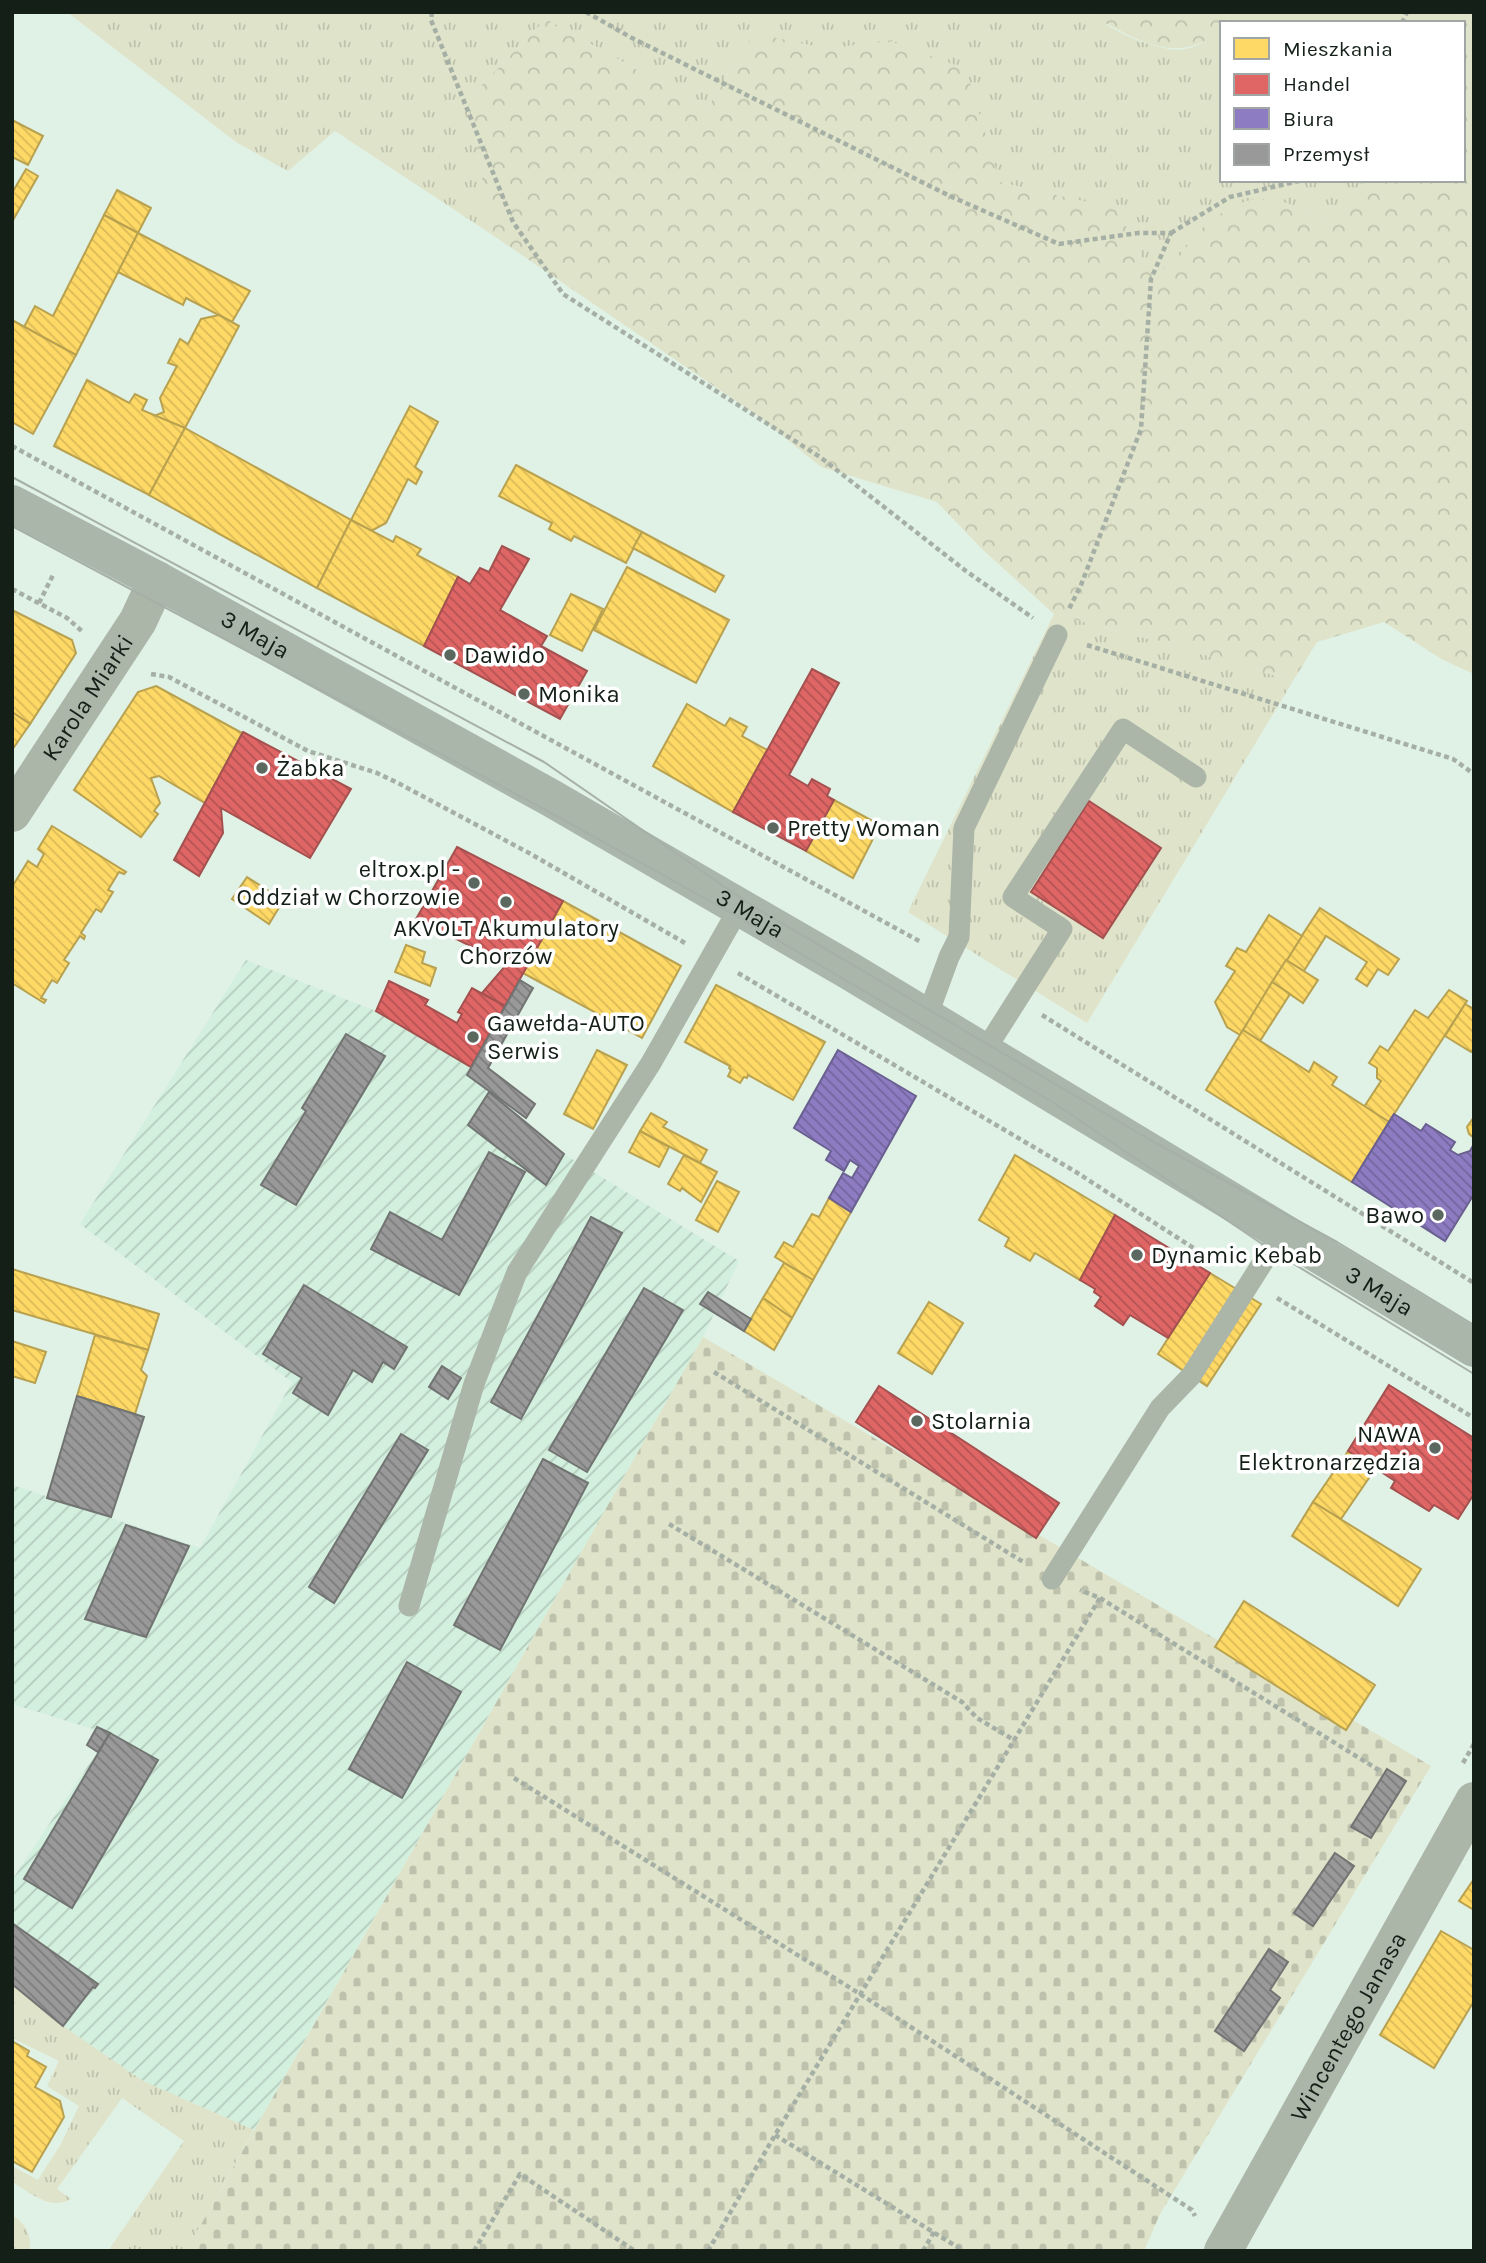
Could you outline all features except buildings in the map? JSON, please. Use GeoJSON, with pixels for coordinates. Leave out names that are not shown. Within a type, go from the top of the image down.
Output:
{"type":"FeatureCollection","features":[{"type":"Feature","properties":{"kind":"main road","name":"3 Maja"},"geometry":{"type":"LineString","coordinates":[[12,504],[157,579],[487,762],[927,1017],[1474,1348]]}},
{"type":"Feature","properties":{"kind":"street","name":"Karola Miarki"},"geometry":{"type":"LineString","coordinates":[[12,814],[138,621],[157,579]]}},
{"type":"Feature","properties":{"kind":"street","name":"Wincentego Janasa"},"geometry":{"type":"LineString","coordinates":[[1223,2251],[1474,1801]]}},
{"type":"Feature","properties":{"kind":"lane"},"geometry":{"type":"LineString","coordinates":[[927,1017],[959,937],[964,828],[1057,635]]}},
{"type":"Feature","properties":{"kind":"lane"},"geometry":{"type":"LineString","coordinates":[[984,1052],[1062,929],[1013,897],[1123,729],[1196,777]]}},
{"type":"Feature","properties":{"kind":"lane"},"geometry":{"type":"LineString","coordinates":[[409,1606],[474,1384],[517,1272],[652,1063],[739,908]]}},
{"type":"Feature","properties":{"kind":"lane"},"geometry":{"type":"LineString","coordinates":[[1052,1580],[1160,1408],[1191,1376],[1282,1232]]}},
{"type":"Feature","properties":{"kind":"path"},"geometry":{"type":"LineString","coordinates":[[424,12],[431,20],[513,222],[563,294],[820,457],[966,571],[1057,635],[1452,759],[1474,774]]}},
{"type":"Feature","properties":{"kind":"path"},"geometry":{"type":"LineString","coordinates":[[431,20],[432,12]]}},
{"type":"Feature","properties":{"kind":"path"},"geometry":{"type":"LineString","coordinates":[[586,12],[632,38],[952,197],[1059,244],[1138,233],[1171,233],[1230,197],[1294,182]]}},
{"type":"Feature","properties":{"kind":"path"},"geometry":{"type":"LineString","coordinates":[[1057,635],[1081,585],[1141,429],[1151,279],[1171,233]]}},
{"type":"Feature","properties":{"kind":"path"},"geometry":{"type":"LineString","coordinates":[[12,446],[949,957]]}},
{"type":"Feature","properties":{"kind":"path"},"geometry":{"type":"LineString","coordinates":[[39,603],[54,573]]}},
{"type":"Feature","properties":{"kind":"path"},"geometry":{"type":"LineString","coordinates":[[12,589],[67,618],[91,638]]}},
{"type":"Feature","properties":{"kind":"path"},"geometry":{"type":"LineString","coordinates":[[146,672],[169,677],[317,755],[388,778],[529,853],[686,943]]}},
{"type":"Feature","properties":{"kind":"path"},"geometry":{"type":"LineString","coordinates":[[735,971],[1076,1172],[1173,1237],[1233,1270]]}},
{"type":"Feature","properties":{"kind":"path"},"geometry":{"type":"LineString","coordinates":[[1017,999],[1474,1283]]}},
{"type":"Feature","properties":{"kind":"path"},"geometry":{"type":"LineString","coordinates":[[1269,1293],[1474,1418]]}},
{"type":"Feature","properties":{"kind":"path"},"geometry":{"type":"LineString","coordinates":[[714,1372],[1052,1580],[1100,1598],[1381,1772]]}},
{"type":"Feature","properties":{"kind":"path"},"geometry":{"type":"LineString","coordinates":[[669,1524],[962,1702],[977,1718],[1014,1740]]}},
{"type":"Feature","properties":{"kind":"path"},"geometry":{"type":"LineString","coordinates":[[708,2251],[775,2135],[1100,1598]]}},
{"type":"Feature","properties":{"kind":"path"},"geometry":{"type":"LineString","coordinates":[[514,1778],[860,1994],[1192,2210]]}},
{"type":"Feature","properties":{"kind":"path"},"geometry":{"type":"LineString","coordinates":[[775,2135],[964,2251]]}},
{"type":"Feature","properties":{"kind":"path"},"geometry":{"type":"LineString","coordinates":[[474,2251],[520,2174],[635,2251]]}},
{"type":"Feature","properties":{"kind":"path"},"geometry":{"type":"LineString","coordinates":[[923,2251],[934,2232]]}},
{"type":"Feature","properties":{"kind":"shaded area"},"geometry":{"type":"Polygon","coordinates":[[[246,960],[376,1011],[471,1067],[468,1075],[564,1154],[739,1261],[703,1337],[254,2130],[143,2081],[63,2026],[12,1984],[12,1880],[109,1734],[12,1704],[13,1485],[200,1548],[292,1382],[80,1224],[246,960]]]}},
{"type":"Feature","properties":{"kind":"green space"},"geometry":{"type":"Polygon","coordinates":[[[67,12],[1094,12],[1121,33],[1175,50],[1190,48],[1200,43],[1220,27],[1220,182],[1362,182],[1342,214],[1326,221],[1304,210],[1188,242],[1174,268],[1159,269],[1145,264],[1117,209],[999,182],[965,69],[736,62],[707,109],[546,19],[469,98],[491,234],[335,131],[288,171],[236,142],[67,12]]]}},
{"type":"Feature","properties":{"kind":"green space"},"geometry":{"type":"Polygon","coordinates":[[[1094,12],[1232,12],[1226,21],[1220,21],[1220,29],[1211,37],[1182,48],[1153,45],[1098,19],[1094,12]]]}},
{"type":"Feature","properties":{"kind":"green space"},"geometry":{"type":"Polygon","coordinates":[[[1232,12],[1465,12],[1461,21],[1225,21],[1232,12]]]}},
{"type":"Feature","properties":{"kind":"green space"},"geometry":{"type":"Polygon","coordinates":[[[1465,12],[1474,12],[1474,674],[1443,660],[1384,622],[1317,642],[1293,681],[1054,614],[983,550],[937,502],[821,467],[758,416],[491,234],[469,98],[546,19],[707,109],[754,33],[828,49],[887,40],[966,69],[1000,182],[1117,209],[1145,264],[1159,269],[1173,268],[1197,232],[1214,218],[1243,202],[1264,199],[1280,201],[1326,221],[1342,214],[1362,182],[1465,182],[1465,21],[1461,21],[1465,12]]]}},
{"type":"Feature","properties":{"kind":"green space"},"geometry":{"type":"Polygon","coordinates":[[[1054,614],[1293,681],[1087,1023],[908,912],[1054,614]]]}},
{"type":"Feature","properties":{"kind":"green space"},"geometry":{"type":"Polygon","coordinates":[[[703,1337],[1431,1766],[1160,2214],[1144,2251],[186,2251],[703,1337]]]}},
{"type":"Feature","properties":{"kind":"green space"},"geometry":{"type":"Polygon","coordinates":[[[12,1984],[63,2026],[143,2081],[254,2130],[186,2251],[108,2251],[184,2141],[122,2098],[57,2189],[71,2199],[48,2202],[12,2182],[12,2166],[38,2180],[61,2144],[79,2106],[47,2086],[59,2061],[12,2038],[12,1984]]]}},
{"type":"Feature","properties":{"kind":"green space"},"geometry":{"type":"Polygon","coordinates":[[[12,2215],[27,2230],[30,2251],[12,2249],[12,2215]]]}},
{"type":"Feature","properties":{"kind":"tram line"},"geometry":{"type":"LineString","coordinates":[[12,477],[544,762],[751,905],[1152,1141],[1337,1242],[1474,1325]]}},
{"type":"Feature","properties":{"kind":"tram line"},"geometry":{"type":"LineString","coordinates":[[12,526],[544,809],[735,915],[1054,1103],[1271,1250],[1474,1374]]}},
{"type":"Feature","properties":{"kind":"place","name":"Dawido"},"geometry":{"type":"Point","coordinates":[450,655]}},
{"type":"Feature","properties":{"kind":"place","name":"Monika"},"geometry":{"type":"Point","coordinates":[524,694]}},
{"type":"Feature","properties":{"kind":"place","name":"Żabka"},"geometry":{"type":"Point","coordinates":[262,768]}},
{"type":"Feature","properties":{"kind":"place","name":"Pretty Woman"},"geometry":{"type":"Point","coordinates":[773,828]}},
{"type":"Feature","properties":{"kind":"place","name":"eltrox.pl - Oddział w Chorzowie"},"geometry":{"type":"Point","coordinates":[474,883]}},
{"type":"Feature","properties":{"kind":"place","name":"AKVOLT Akumulatory Chorzów"},"geometry":{"type":"Point","coordinates":[506,902]}},
{"type":"Feature","properties":{"kind":"place","name":"Gawełda-AUTO Serwis"},"geometry":{"type":"Point","coordinates":[473,1037]}},
{"type":"Feature","properties":{"kind":"place","name":"Bawo"},"geometry":{"type":"Point","coordinates":[1438,1215]}},
{"type":"Feature","properties":{"kind":"place","name":"Dynamic Kebab"},"geometry":{"type":"Point","coordinates":[1137,1255]}},
{"type":"Feature","properties":{"kind":"place","name":"Stolarnia"},"geometry":{"type":"Point","coordinates":[917,1421]}},
{"type":"Feature","properties":{"kind":"place","name":"NAWA Elektronarzędzia"},"geometry":{"type":"Point","coordinates":[1435,1448]}}]}
